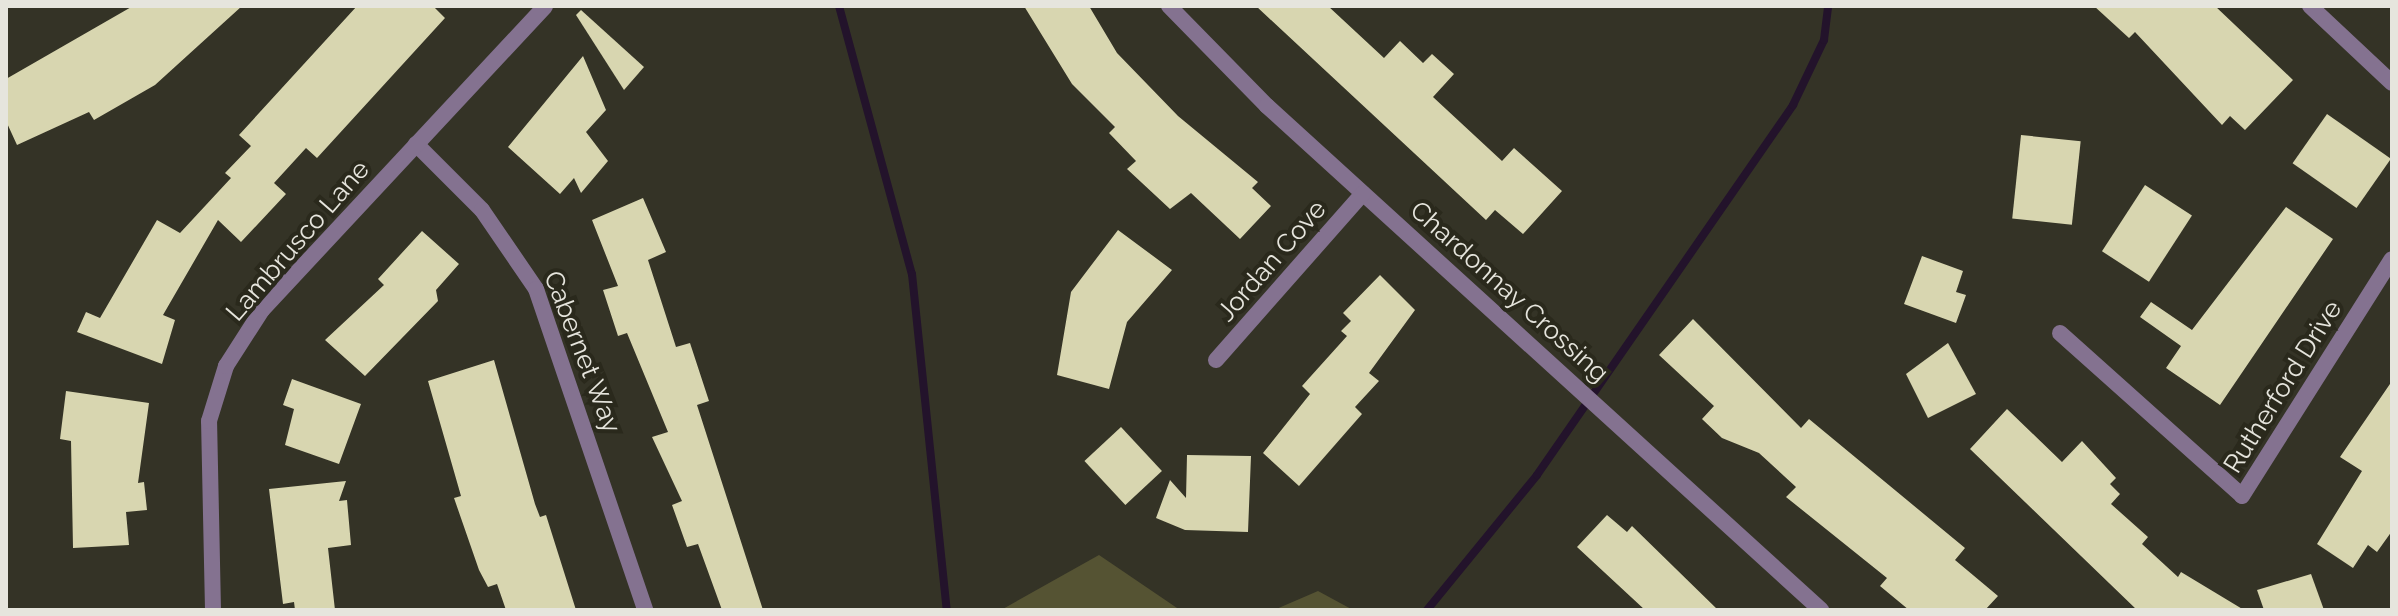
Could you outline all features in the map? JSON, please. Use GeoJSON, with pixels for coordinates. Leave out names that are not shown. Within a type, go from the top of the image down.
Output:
{"type":"FeatureCollection","features":[{"type":"Feature","properties":{"kind":"street","name":"Lambrusco Lane"},"geometry":{"type":"LineString","coordinates":[[212,610],[209,421],[226,366],[262,310],[545,6]]}},
{"type":"Feature","properties":{"kind":"street","name":"Chardonnay Crossing"},"geometry":{"type":"LineString","coordinates":[[1169,6],[1363,193],[1627,429],[1821,610]]}},
{"type":"Feature","properties":{"kind":"street"},"geometry":{"type":"LineString","coordinates":[[2310,6],[2392,83]]}},
{"type":"Feature","properties":{"kind":"street","name":"Cabernet Way"},"geometry":{"type":"LineString","coordinates":[[416,144],[490,220],[536,289],[645,610]]}},
{"type":"Feature","properties":{"kind":"street","name":"Jordan Cove"},"geometry":{"type":"LineString","coordinates":[[1216,360],[1363,193]]}},
{"type":"Feature","properties":{"kind":"street","name":"Rutherford Drive"},"geometry":{"type":"LineString","coordinates":[[2060,333],[2242,496],[2392,259]]}},
{"type":"Feature","properties":{"kind":"shaded area"},"geometry":{"type":"Polygon","coordinates":[[[1099,555],[1180,610],[1001,610],[1099,555]]]}},
{"type":"Feature","properties":{"kind":"shaded area"},"geometry":{"type":"Polygon","coordinates":[[[1318,591],[1353,610],[1274,610],[1318,591]]]}},
{"type":"Feature","properties":{"kind":"building"},"geometry":{"type":"Polygon","coordinates":[[[133,6],[242,6],[155,85],[94,120],[89,112],[17,145],[6,121],[6,79],[133,6]]]}},
{"type":"Feature","properties":{"kind":"building"},"geometry":{"type":"Polygon","coordinates":[[[357,6],[433,6],[445,18],[317,158],[306,148],[274,183],[286,194],[241,242],[218,220],[163,315],[175,320],[162,364],[77,332],[86,312],[100,318],[157,220],[180,233],[231,178],[225,173],[251,146],[239,135],[357,6]]]}},
{"type":"Feature","properties":{"kind":"building"},"geometry":{"type":"Polygon","coordinates":[[[1024,6],[1089,6],[1117,53],[1178,116],[1258,182],[1252,188],[1271,206],[1240,239],[1191,193],[1170,209],[1127,169],[1136,161],[1109,133],[1115,127],[1072,84],[1024,6]]]}},
{"type":"Feature","properties":{"kind":"building"},"geometry":{"type":"Polygon","coordinates":[[[1256,6],[1328,6],[1384,58],[1400,41],[1423,63],[1432,54],[1454,74],[1433,97],[1502,161],[1514,148],[1562,191],[1523,234],[1495,210],[1486,220],[1256,6]]]}},
{"type":"Feature","properties":{"kind":"building"},"geometry":{"type":"Polygon","coordinates":[[[2094,6],[2215,6],[2293,80],[2245,130],[2230,116],[2222,125],[2135,32],[2129,38],[2094,6]]]}},
{"type":"Feature","properties":{"kind":"building"},"geometry":{"type":"Polygon","coordinates":[[[581,10],[644,67],[624,90],[576,15],[581,10]]]}},
{"type":"Feature","properties":{"kind":"building"},"geometry":{"type":"Polygon","coordinates":[[[583,56],[606,110],[586,132],[608,161],[581,193],[574,178],[560,194],[508,147],[583,56]]]}},
{"type":"Feature","properties":{"kind":"building"},"geometry":{"type":"Polygon","coordinates":[[[2327,114],[2391,159],[2356,208],[2293,163],[2327,114]]]}},
{"type":"Feature","properties":{"kind":"building"},"geometry":{"type":"Polygon","coordinates":[[[2021,135],[2081,141],[2072,225],[2012,219],[2021,135]]]}},
{"type":"Feature","properties":{"kind":"building"},"geometry":{"type":"Polygon","coordinates":[[[2145,185],[2192,215],[2149,282],[2102,251],[2145,185]]]}},
{"type":"Feature","properties":{"kind":"building"},"geometry":{"type":"Polygon","coordinates":[[[643,198],[666,252],[648,260],[676,347],[690,343],[709,401],[697,405],[763,610],[722,610],[698,544],[687,547],[672,505],[682,501],[652,437],[668,432],[627,333],[618,336],[603,290],[618,286],[592,220],[643,198]]]}},
{"type":"Feature","properties":{"kind":"building"},"geometry":{"type":"Polygon","coordinates":[[[2286,207],[2333,239],[2220,405],[2166,368],[2181,346],[2140,317],[2151,302],[2192,330],[2286,207]]]}},
{"type":"Feature","properties":{"kind":"building"},"geometry":{"type":"Polygon","coordinates":[[[1118,230],[1172,270],[1127,322],[1109,389],[1057,375],[1071,292],[1118,230]]]}},
{"type":"Feature","properties":{"kind":"building"},"geometry":{"type":"Polygon","coordinates":[[[422,231],[459,264],[436,290],[438,301],[365,376],[325,340],[384,285],[378,279],[422,231]]]}},
{"type":"Feature","properties":{"kind":"building"},"geometry":{"type":"Polygon","coordinates":[[[1922,256],[1963,271],[1956,292],[1966,295],[1956,323],[1904,304],[1922,256]]]}},
{"type":"Feature","properties":{"kind":"building"},"geometry":{"type":"Polygon","coordinates":[[[1380,275],[1415,310],[1369,373],[1379,381],[1355,407],[1362,414],[1299,486],[1263,453],[1310,394],[1302,386],[1347,336],[1341,331],[1351,321],[1343,313],[1380,275]]]}},
{"type":"Feature","properties":{"kind":"building"},"geometry":{"type":"Polygon","coordinates":[[[1693,319],[1801,428],[1809,419],[1965,548],[1955,560],[1998,596],[1985,610],[1909,610],[1880,586],[1887,578],[1786,497],[1796,487],[1759,453],[1722,438],[1702,419],[1714,406],[1659,355],[1693,319]]]}},
{"type":"Feature","properties":{"kind":"building"},"geometry":{"type":"Polygon","coordinates":[[[1948,343],[1976,394],[1928,418],[1906,374],[1948,343]]]}},
{"type":"Feature","properties":{"kind":"building"},"geometry":{"type":"Polygon","coordinates":[[[494,360],[535,504],[540,517],[546,515],[576,610],[506,610],[497,584],[488,587],[479,570],[454,498],[461,496],[428,381],[494,360]]]}},
{"type":"Feature","properties":{"kind":"building"},"geometry":{"type":"Polygon","coordinates":[[[292,379],[361,404],[339,464],[285,445],[294,409],[283,405],[292,379]]]}},
{"type":"Feature","properties":{"kind":"building"},"geometry":{"type":"Polygon","coordinates":[[[2392,381],[2392,531],[2377,552],[2368,545],[2353,568],[2317,544],[2362,471],[2340,457],[2392,381]]]}},
{"type":"Feature","properties":{"kind":"building"},"geometry":{"type":"Polygon","coordinates":[[[66,391],[149,403],[138,483],[144,482],[147,510],[126,512],[129,545],[73,548],[71,441],[60,439],[66,391]]]}},
{"type":"Feature","properties":{"kind":"building"},"geometry":{"type":"Polygon","coordinates":[[[2007,409],[2062,462],[2082,441],[2116,478],[2110,484],[2120,494],[2111,504],[2148,537],[2142,544],[2178,577],[2181,572],[2244,610],[2137,610],[1970,449],[2007,409]]]}},
{"type":"Feature","properties":{"kind":"building"},"geometry":{"type":"Polygon","coordinates":[[[1121,427],[1162,471],[1125,505],[1084,461],[1121,427]]]}},
{"type":"Feature","properties":{"kind":"building"},"geometry":{"type":"Polygon","coordinates":[[[1187,455],[1251,456],[1248,532],[1185,530],[1156,518],[1170,480],[1186,498],[1187,455]]]}},
{"type":"Feature","properties":{"kind":"building"},"geometry":{"type":"Polygon","coordinates":[[[346,481],[339,501],[347,500],[351,545],[328,548],[335,610],[295,610],[294,602],[283,604],[269,489],[346,481]]]}},
{"type":"Feature","properties":{"kind":"building"},"geometry":{"type":"Polygon","coordinates":[[[1607,515],[1627,532],[1632,526],[1718,610],[1645,610],[1577,547],[1607,515]]]}},
{"type":"Feature","properties":{"kind":"building"},"geometry":{"type":"Polygon","coordinates":[[[2311,574],[2324,610],[2264,610],[2257,590],[2311,574]]]}},
{"type":"Feature","properties":{"kind":"waterway"},"geometry":{"type":"LineString","coordinates":[[839,6],[912,274],[947,610]]}},
{"type":"Feature","properties":{"kind":"waterway"},"geometry":{"type":"LineString","coordinates":[[1427,610],[1537,475],[1793,105],[1824,40],[1828,6]]}}]}
